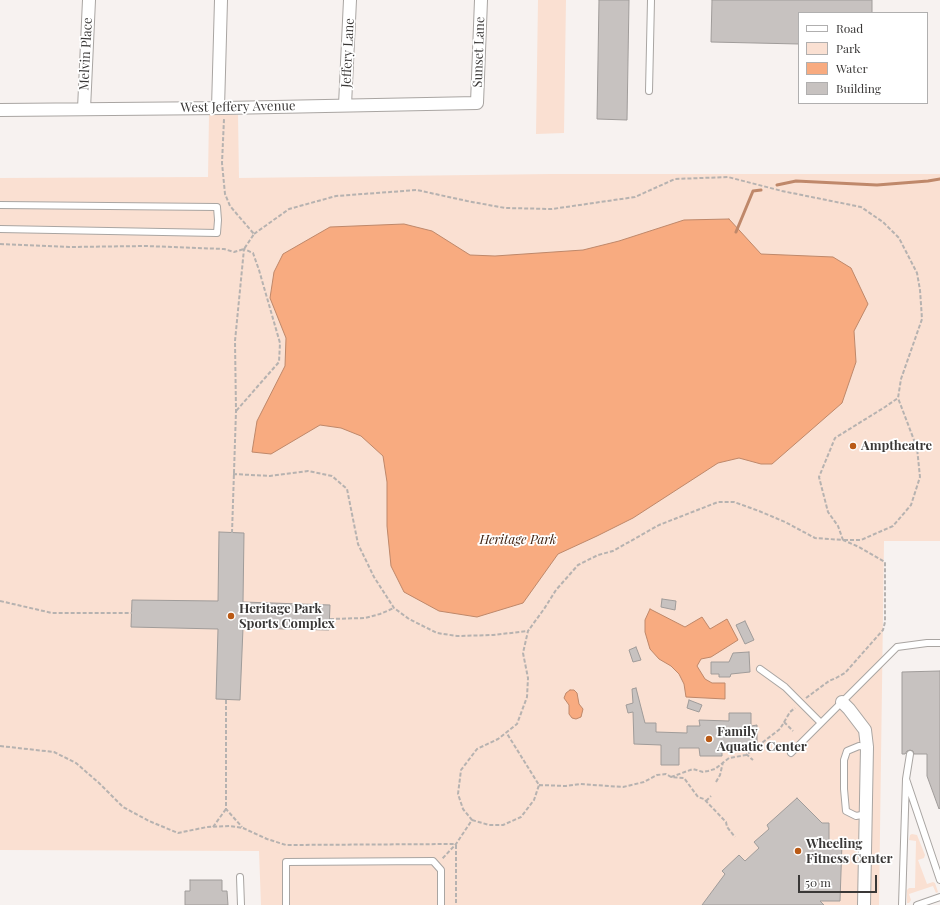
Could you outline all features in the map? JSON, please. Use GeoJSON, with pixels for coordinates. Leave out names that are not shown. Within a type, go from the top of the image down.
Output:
{"type":"FeatureCollection","features":[{"type":"Feature","properties":{"kind":"street","name":"Melvin Place"},"geometry":{"type":"LineString","coordinates":[[84,109],[89,0]]}},
{"type":"Feature","properties":{"kind":"street"},"geometry":{"type":"LineString","coordinates":[[220,0],[221,108]]}},
{"type":"Feature","properties":{"kind":"street","name":"Jeffery Lane"},"geometry":{"type":"LineString","coordinates":[[345,105],[350,0]]}},
{"type":"Feature","properties":{"kind":"street","name":"Sunset Lane"},"geometry":{"type":"LineString","coordinates":[[477,103],[481,0]]}},
{"type":"Feature","properties":{"kind":"street","name":"West Jeffery Avenue"},"geometry":{"type":"LineString","coordinates":[[0,110],[221,108],[477,103]]}},
{"type":"Feature","properties":{"kind":"street"},"geometry":{"type":"LineString","coordinates":[[842,702],[865,730],[867,747],[864,905]]}},
{"type":"Feature","properties":{"kind":"lane"},"geometry":{"type":"LineString","coordinates":[[649,91],[651,0]]}},
{"type":"Feature","properties":{"kind":"lane"},"geometry":{"type":"LineString","coordinates":[[0,205],[217,207],[218,220],[217,233],[0,229]]}},
{"type":"Feature","properties":{"kind":"lane"},"geometry":{"type":"LineString","coordinates":[[791,753],[897,647],[927,643],[940,643]]}},
{"type":"Feature","properties":{"kind":"lane"},"geometry":{"type":"LineString","coordinates":[[760,669],[785,687],[821,723]]}},
{"type":"Feature","properties":{"kind":"lane"},"geometry":{"type":"LineString","coordinates":[[866,814],[856,816],[846,810],[844,760],[847,751],[859,746],[867,747]]}},
{"type":"Feature","properties":{"kind":"lane"},"geometry":{"type":"LineString","coordinates":[[902,905],[906,778],[910,754]]}},
{"type":"Feature","properties":{"kind":"lane"},"geometry":{"type":"LineString","coordinates":[[906,778],[940,880]]}},
{"type":"Feature","properties":{"kind":"lane"},"geometry":{"type":"LineString","coordinates":[[286,905],[286,862],[433,861],[441,870],[441,905]]}},
{"type":"Feature","properties":{"kind":"lane"},"geometry":{"type":"LineString","coordinates":[[240,877],[241,905]]}},
{"type":"Feature","properties":{"kind":"lane"},"geometry":{"type":"LineString","coordinates":[[917,905],[940,897]]}},
{"type":"Feature","properties":{"kind":"path"},"geometry":{"type":"LineString","coordinates":[[221,108],[222,163],[224,174]]}},
{"type":"Feature","properties":{"kind":"path"},"geometry":{"type":"LineString","coordinates":[[254,234],[289,209],[336,196],[417,190],[505,208],[552,209],[634,197],[675,180],[728,177],[782,191],[861,207],[883,222],[899,238],[917,273],[922,319],[901,379],[898,398],[917,448],[920,477],[911,505],[893,526],[861,540],[843,540],[815,538],[785,522],[759,511],[734,502],[718,502],[659,525],[613,551],[598,555],[578,565],[556,590],[528,631],[523,653],[528,678],[527,697],[517,724],[498,739],[477,749],[460,770],[458,794],[463,810],[472,820],[489,825],[503,825],[521,817],[534,800],[539,785]]}},
{"type":"Feature","properties":{"kind":"path"},"geometry":{"type":"LineString","coordinates":[[232,532],[236,411],[236,341],[244,249],[253,254],[280,343],[279,362],[236,411]]}},
{"type":"Feature","properties":{"kind":"path"},"geometry":{"type":"LineString","coordinates":[[671,777],[694,769],[703,772],[708,771],[729,758],[746,754],[780,729],[790,712],[801,702],[829,680],[844,673],[883,630],[885,622],[885,562],[859,547],[843,540],[838,526],[828,512],[819,477],[835,438],[898,398]]}},
{"type":"Feature","properties":{"kind":"path"},"geometry":{"type":"LineString","coordinates":[[233,474],[270,476],[308,471],[332,476],[346,489],[358,544],[374,577],[394,608],[409,619],[437,633],[457,636],[493,635],[528,631]]}},
{"type":"Feature","properties":{"kind":"path"},"geometry":{"type":"LineString","coordinates":[[0,601],[52,613],[132,613]]}},
{"type":"Feature","properties":{"kind":"path"},"geometry":{"type":"LineString","coordinates":[[330,619],[365,618],[394,608]]}},
{"type":"Feature","properties":{"kind":"path"},"geometry":{"type":"LineString","coordinates":[[213,827],[226,809],[226,700]]}},
{"type":"Feature","properties":{"kind":"path"},"geometry":{"type":"LineString","coordinates":[[784,722],[793,731]]}},
{"type":"Feature","properties":{"kind":"path"},"geometry":{"type":"LineString","coordinates":[[506,732],[539,785]]}},
{"type":"Feature","properties":{"kind":"path"},"geometry":{"type":"LineString","coordinates":[[0,746],[54,752],[76,763],[123,807],[149,821],[178,833],[213,827],[230,826],[243,828],[267,839],[286,845],[456,844]]}},
{"type":"Feature","properties":{"kind":"path"},"geometry":{"type":"LineString","coordinates":[[746,754],[753,760]]}},
{"type":"Feature","properties":{"kind":"path"},"geometry":{"type":"LineString","coordinates":[[716,782],[720,775],[723,762]]}},
{"type":"Feature","properties":{"kind":"path"},"geometry":{"type":"LineString","coordinates":[[539,785],[566,786],[580,784],[623,787],[644,782],[657,774],[666,774],[671,777],[684,778],[698,797],[701,797],[706,801],[726,822],[727,827],[734,837]]}},
{"type":"Feature","properties":{"kind":"path"},"geometry":{"type":"LineString","coordinates":[[706,801],[711,796]]}},
{"type":"Feature","properties":{"kind":"path"},"geometry":{"type":"LineString","coordinates":[[226,809],[243,828]]}},
{"type":"Feature","properties":{"kind":"path"},"geometry":{"type":"LineString","coordinates":[[437,865],[456,844],[472,820]]}},
{"type":"Feature","properties":{"kind":"path"},"geometry":{"type":"LineString","coordinates":[[456,844],[456,905]]}},
{"type":"Feature","properties":{"kind":"green space"},"geometry":{"type":"Polygon","coordinates":[[[538,0],[566,0],[564,133],[536,134],[538,0]]]}},
{"type":"Feature","properties":{"kind":"green space","name":"Heritage Park"},"geometry":{"type":"Polygon","coordinates":[[[209,115],[238,115],[239,178],[550,174],[940,174],[940,541],[884,541],[879,905],[261,905],[259,851],[0,850],[0,178],[208,177],[209,115]]]}},
{"type":"Feature","properties":{"kind":"green space"},"geometry":{"type":"Polygon","coordinates":[[[910,835],[917,835],[925,855],[924,858],[918,860],[927,884],[933,882],[935,883],[938,892],[936,893],[933,886],[909,894],[911,900],[907,903],[907,890],[909,888],[915,888],[916,841],[909,840],[910,835]]]}},
{"type":"Feature","properties":{"kind":"water"},"geometry":{"type":"Polygon","coordinates":[[[729,219],[761,254],[833,257],[851,268],[868,304],[854,331],[856,362],[842,403],[772,464],[761,464],[739,458],[718,463],[633,518],[558,554],[523,603],[477,617],[439,611],[404,592],[391,566],[387,526],[387,482],[383,456],[361,436],[341,428],[320,425],[271,454],[252,452],[257,421],[285,366],[286,338],[270,298],[274,272],[283,254],[330,227],[404,224],[432,231],[470,255],[495,256],[583,250],[619,241],[684,220],[729,219]]]}},
{"type":"Feature","properties":{"kind":"water"},"geometry":{"type":"Polygon","coordinates":[[[650,609],[685,627],[702,617],[710,629],[727,619],[738,640],[711,657],[701,659],[697,666],[705,679],[712,683],[725,683],[725,699],[686,697],[684,684],[679,674],[671,666],[659,659],[650,649],[645,632],[645,620],[650,609]]]}},
{"type":"Feature","properties":{"kind":"water"},"geometry":{"type":"Polygon","coordinates":[[[570,690],[574,690],[577,693],[579,704],[583,709],[581,717],[576,719],[572,718],[569,714],[569,705],[564,698],[566,693],[570,690]]]}},
{"type":"Feature","properties":{"kind":"building"},"geometry":{"type":"Polygon","coordinates":[[[599,0],[629,0],[627,120],[597,119],[599,0]]]}},
{"type":"Feature","properties":{"kind":"building"},"geometry":{"type":"Polygon","coordinates":[[[712,0],[872,0],[872,12],[798,12],[798,44],[711,42],[712,0]]]}},
{"type":"Feature","properties":{"kind":"building","name":"Heritage Park Sports Complex"},"geometry":{"type":"Polygon","coordinates":[[[219,532],[244,533],[243,602],[330,605],[329,630],[243,628],[240,700],[216,699],[218,629],[131,627],[132,600],[218,601],[219,532]]]}},
{"type":"Feature","properties":{"kind":"building"},"geometry":{"type":"Polygon","coordinates":[[[662,599],[676,601],[675,610],[661,607],[662,599]]]}},
{"type":"Feature","properties":{"kind":"building"},"geometry":{"type":"Polygon","coordinates":[[[745,621],[754,640],[745,644],[736,625],[745,621]]]}},
{"type":"Feature","properties":{"kind":"building"},"geometry":{"type":"Polygon","coordinates":[[[636,647],[641,660],[633,662],[629,650],[636,647]]]}},
{"type":"Feature","properties":{"kind":"building"},"geometry":{"type":"Polygon","coordinates":[[[749,652],[750,672],[731,674],[730,677],[719,677],[719,674],[711,674],[711,662],[729,662],[733,653],[749,652]]]}},
{"type":"Feature","properties":{"kind":"building"},"geometry":{"type":"Polygon","coordinates":[[[940,671],[939,809],[927,776],[927,754],[914,754],[913,751],[910,750],[905,754],[902,754],[902,672],[940,671]]]}},
{"type":"Feature","properties":{"kind":"building","name":"Family Aquatic Center"},"geometry":{"type":"Polygon","coordinates":[[[636,688],[645,723],[656,723],[656,732],[687,733],[687,726],[700,726],[699,720],[729,721],[729,713],[751,713],[751,726],[757,725],[757,748],[722,748],[722,756],[700,756],[699,748],[679,748],[679,765],[661,765],[661,745],[634,744],[633,712],[628,713],[626,705],[633,703],[632,689],[636,688]]]}},
{"type":"Feature","properties":{"kind":"building"},"geometry":{"type":"Polygon","coordinates":[[[689,700],[702,705],[699,712],[687,708],[689,700]]]}},
{"type":"Feature","properties":{"kind":"building","name":"Wheeling Fitness Center"},"geometry":{"type":"Polygon","coordinates":[[[797,798],[822,823],[829,823],[829,843],[842,843],[840,901],[820,901],[824,905],[702,905],[725,874],[722,871],[739,855],[745,861],[759,848],[754,842],[769,829],[767,825],[797,798]]]}},
{"type":"Feature","properties":{"kind":"building"},"geometry":{"type":"Polygon","coordinates":[[[190,880],[222,880],[222,891],[227,891],[228,905],[185,905],[185,891],[190,891],[190,880]]]}},
{"type":"Feature","properties":{"kind":"waterway"},"geometry":{"type":"LineString","coordinates":[[777,185],[796,181],[877,185],[940,179]]}},
{"type":"Feature","properties":{"kind":"waterway"},"geometry":{"type":"LineString","coordinates":[[736,232],[753,191],[761,190]]}},
{"type":"Feature","properties":{"kind":"place","name":"Amptheatre"},"geometry":{"type":"Point","coordinates":[853,446]}},
{"type":"Feature","properties":{"kind":"place","name":"Heritage Park Sports Complex"},"geometry":{"type":"Point","coordinates":[231,616]}},
{"type":"Feature","properties":{"kind":"place","name":"Family Aquatic Center"},"geometry":{"type":"Point","coordinates":[709,739]}},
{"type":"Feature","properties":{"kind":"place","name":"Wheeling Fitness Center"},"geometry":{"type":"Point","coordinates":[798,851]}}]}
